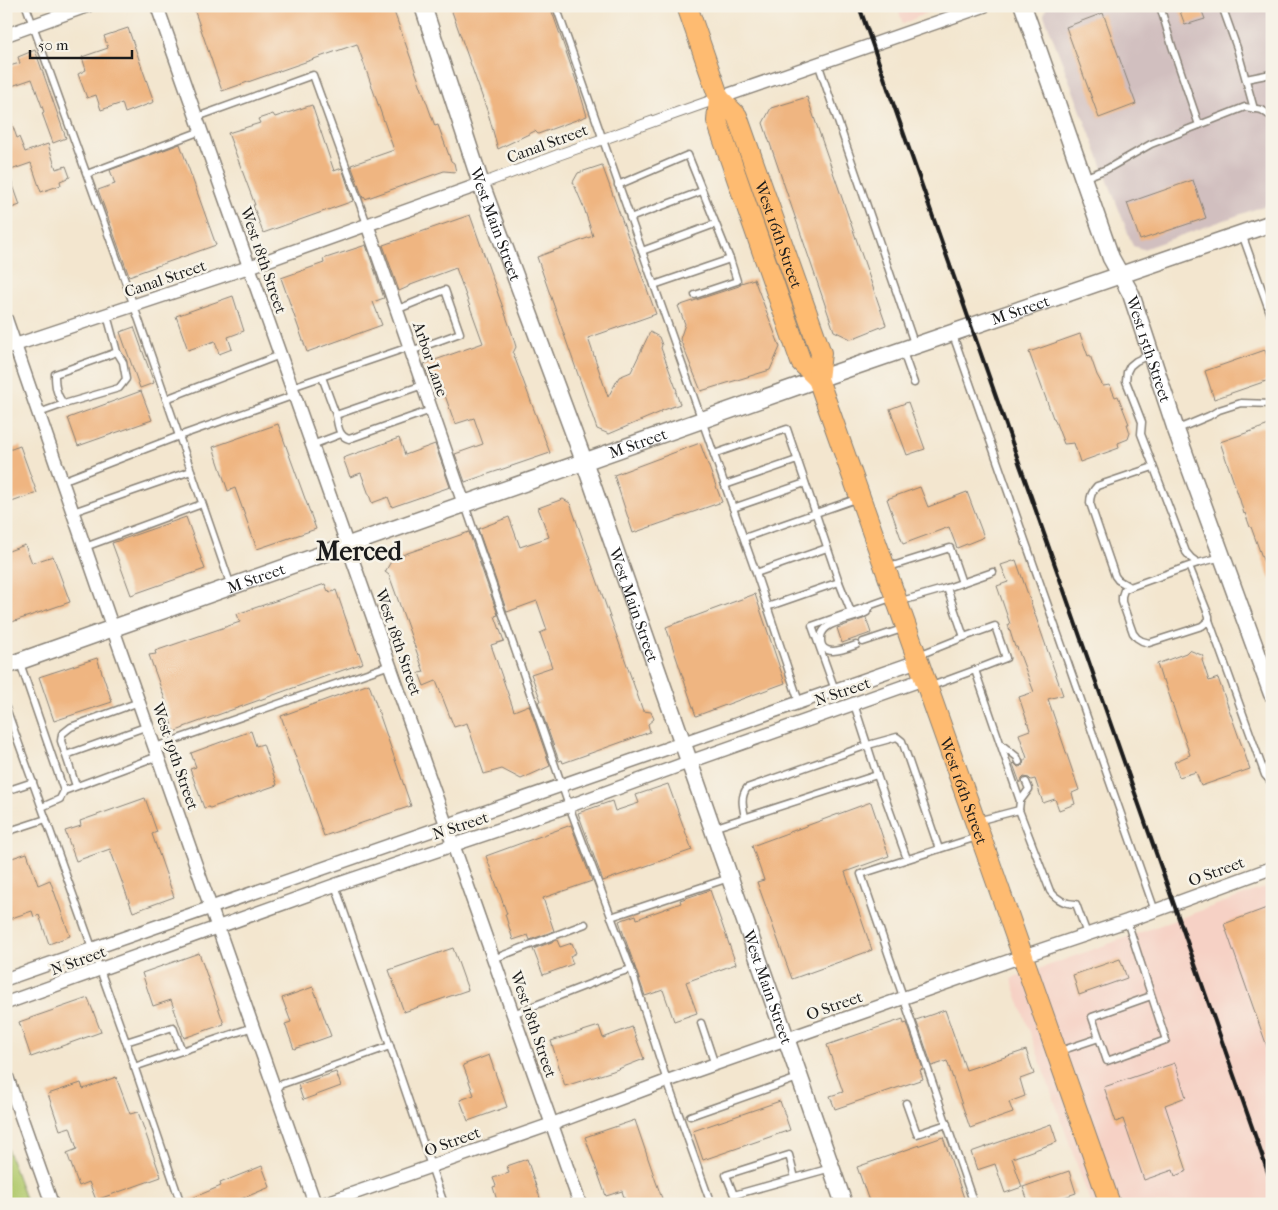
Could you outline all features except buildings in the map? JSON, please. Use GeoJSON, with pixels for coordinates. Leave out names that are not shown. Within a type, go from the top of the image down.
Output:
{"type":"FeatureCollection","features":[{"type":"Feature","properties":{"kind":"main road","name":"West 16th Street"},"geometry":{"type":"LineString","coordinates":[[691,9],[719,98],[717,121],[801,362],[818,379],[1058,1052],[1110,1204]]}},
{"type":"Feature","properties":{"kind":"street"},"geometry":{"type":"LineString","coordinates":[[6,34],[87,6]]}},
{"type":"Feature","properties":{"kind":"street","name":"West 18th Street"},"geometry":{"type":"LineString","coordinates":[[158,6],[580,1204]]}},
{"type":"Feature","properties":{"kind":"street","name":"West Main Street"},"geometry":{"type":"LineString","coordinates":[[423,6],[481,184],[584,461],[844,1204]]}},
{"type":"Feature","properties":{"kind":"street","name":"Canal Street"},"geometry":{"type":"LineString","coordinates":[[11,346],[249,267],[558,155],[984,6]]}},
{"type":"Feature","properties":{"kind":"street","name":"West 15th Street"},"geometry":{"type":"LineString","coordinates":[[1023,6],[1111,258],[1131,294],[1176,430],[1272,694]]}},
{"type":"Feature","properties":{"kind":"street","name":"M Street"},"geometry":{"type":"LineString","coordinates":[[13,664],[818,379],[1272,223]]}},
{"type":"Feature","properties":{"kind":"street","name":"Arbor Lane"},"geometry":{"type":"LineString","coordinates":[[367,224],[464,504]]}},
{"type":"Feature","properties":{"kind":"street","name":"West 19th Street"},"geometry":{"type":"LineString","coordinates":[[6,319],[11,346],[39,413],[315,1204]]}},
{"type":"Feature","properties":{"kind":"street","name":"N Street"},"geometry":{"type":"LineString","coordinates":[[6,979],[835,690],[921,671]]}},
{"type":"Feature","properties":{"kind":"street","name":"N Street"},"geometry":{"type":"LineString","coordinates":[[6,1003],[218,926],[569,806],[854,704],[921,671]]}},
{"type":"Feature","properties":{"kind":"street","name":"O Street"},"geometry":{"type":"LineString","coordinates":[[322,1204],[903,998],[1127,921],[1272,868]]}},
{"type":"Feature","properties":{"kind":"street"},"geometry":{"type":"LineString","coordinates":[[6,1074],[52,1204]]}},
{"type":"Feature","properties":{"kind":"lane"},"geometry":{"type":"LineString","coordinates":[[26,6],[134,306],[231,587]]}},
{"type":"Feature","properties":{"kind":"lane"},"geometry":{"type":"LineString","coordinates":[[556,6],[800,702]]}},
{"type":"Feature","properties":{"kind":"lane"},"geometry":{"type":"LineString","coordinates":[[1160,6],[1199,125]]}},
{"type":"Feature","properties":{"kind":"lane"},"geometry":{"type":"LineString","coordinates":[[1222,6],[1237,48],[1254,109]]}},
{"type":"Feature","properties":{"kind":"lane"},"geometry":{"type":"LineString","coordinates":[[818,63],[908,348],[914,383]]}},
{"type":"Feature","properties":{"kind":"lane"},"geometry":{"type":"LineString","coordinates":[[1246,79],[1272,72]]}},
{"type":"Feature","properties":{"kind":"lane"},"geometry":{"type":"LineString","coordinates":[[196,117],[313,75],[367,224]]}},
{"type":"Feature","properties":{"kind":"lane"},"geometry":{"type":"LineString","coordinates":[[1082,178],[1107,168],[1151,144],[1245,107],[1262,110],[1272,117]]}},
{"type":"Feature","properties":{"kind":"lane"},"geometry":{"type":"LineString","coordinates":[[86,174],[201,131]]}},
{"type":"Feature","properties":{"kind":"lane"},"geometry":{"type":"LineString","coordinates":[[618,185],[688,155],[730,259],[736,281],[695,295]]}},
{"type":"Feature","properties":{"kind":"lane"},"geometry":{"type":"LineString","coordinates":[[630,218],[702,191]]}},
{"type":"Feature","properties":{"kind":"lane"},"geometry":{"type":"LineString","coordinates":[[642,251],[715,224]]}},
{"type":"Feature","properties":{"kind":"lane"},"geometry":{"type":"LineString","coordinates":[[1242,233],[1272,318]]}},
{"type":"Feature","properties":{"kind":"lane"},"geometry":{"type":"LineString","coordinates":[[654,285],[730,259]]}},
{"type":"Feature","properties":{"kind":"lane"},"geometry":{"type":"LineString","coordinates":[[62,481],[293,391],[322,377],[460,333],[445,290],[396,310]]}},
{"type":"Feature","properties":{"kind":"lane"},"geometry":{"type":"LineString","coordinates":[[39,413],[119,388],[126,379],[123,362],[106,315]]}},
{"type":"Feature","properties":{"kind":"lane"},"geometry":{"type":"LineString","coordinates":[[952,333],[1155,911]]}},
{"type":"Feature","properties":{"kind":"lane"},"geometry":{"type":"LineString","coordinates":[[64,404],[59,398],[55,384],[55,374],[118,352]]}},
{"type":"Feature","properties":{"kind":"lane"},"geometry":{"type":"LineString","coordinates":[[1152,354],[1136,361],[1130,366],[1126,381],[1142,422],[1141,434],[1186,552],[1198,563]]}},
{"type":"Feature","properties":{"kind":"lane"},"geometry":{"type":"LineString","coordinates":[[166,399],[280,355]]}},
{"type":"Feature","properties":{"kind":"lane"},"geometry":{"type":"LineString","coordinates":[[322,377],[336,415],[338,430],[344,438],[349,439],[431,410]]}},
{"type":"Feature","properties":{"kind":"lane"},"geometry":{"type":"LineString","coordinates":[[336,415],[422,385]]}},
{"type":"Feature","properties":{"kind":"lane"},"geometry":{"type":"LineString","coordinates":[[1176,430],[1219,410],[1241,403],[1272,404]]}},
{"type":"Feature","properties":{"kind":"lane"},"geometry":{"type":"LineString","coordinates":[[714,454],[786,429],[851,612]]}},
{"type":"Feature","properties":{"kind":"lane"},"geometry":{"type":"LineString","coordinates":[[312,445],[341,434]]}},
{"type":"Feature","properties":{"kind":"lane"},"geometry":{"type":"LineString","coordinates":[[725,485],[797,460]]}},
{"type":"Feature","properties":{"kind":"lane"},"geometry":{"type":"LineString","coordinates":[[1130,587],[1115,576],[1090,503],[1092,491],[1097,486],[1153,467]]}},
{"type":"Feature","properties":{"kind":"lane"},"geometry":{"type":"LineString","coordinates":[[73,512],[191,471]]}},
{"type":"Feature","properties":{"kind":"lane"},"geometry":{"type":"LineString","coordinates":[[733,508],[805,483]]}},
{"type":"Feature","properties":{"kind":"lane"},"geometry":{"type":"LineString","coordinates":[[744,538],[860,498]]}},
{"type":"Feature","properties":{"kind":"lane"},"geometry":{"type":"LineString","coordinates":[[85,547],[202,504]]}},
{"type":"Feature","properties":{"kind":"lane"},"geometry":{"type":"LineString","coordinates":[[464,504],[569,806],[631,969],[667,1081],[711,1204]]}},
{"type":"Feature","properties":{"kind":"lane"},"geometry":{"type":"LineString","coordinates":[[756,573],[827,548]]}},
{"type":"Feature","properties":{"kind":"lane"},"geometry":{"type":"LineString","coordinates":[[885,569],[950,548],[962,583]]}},
{"type":"Feature","properties":{"kind":"lane"},"geometry":{"type":"LineString","coordinates":[[1209,620],[1202,626],[1149,643],[1137,638],[1134,634],[1122,602],[1122,596],[1124,590],[1130,587],[1198,563],[1223,557]]}},
{"type":"Feature","properties":{"kind":"lane"},"geometry":{"type":"LineString","coordinates":[[1190,566],[1265,776],[1272,782]]}},
{"type":"Feature","properties":{"kind":"lane"},"geometry":{"type":"LineString","coordinates":[[835,690],[812,626],[871,605],[947,588],[994,572]]}},
{"type":"Feature","properties":{"kind":"lane"},"geometry":{"type":"LineString","coordinates":[[767,607],[839,582]]}},
{"type":"Feature","properties":{"kind":"lane"},"geometry":{"type":"LineString","coordinates":[[947,588],[964,637]]}},
{"type":"Feature","properties":{"kind":"lane"},"geometry":{"type":"LineString","coordinates":[[856,645],[838,651],[830,651],[824,648],[820,640],[822,632],[828,626],[867,612],[871,605]]}},
{"type":"Feature","properties":{"kind":"lane"},"geometry":{"type":"LineString","coordinates":[[995,626],[1006,658],[975,670],[921,671],[964,637],[995,626]]}},
{"type":"Feature","properties":{"kind":"lane"},"geometry":{"type":"LineString","coordinates":[[863,642],[906,628]]}},
{"type":"Feature","properties":{"kind":"lane"},"geometry":{"type":"LineString","coordinates":[[13,664],[64,791]]}},
{"type":"Feature","properties":{"kind":"lane"},"geometry":{"type":"LineString","coordinates":[[42,807],[60,799],[64,791],[157,751],[390,665]]}},
{"type":"Feature","properties":{"kind":"lane"},"geometry":{"type":"LineString","coordinates":[[975,670],[1020,800],[1019,810],[1050,891],[1063,902],[1076,904],[1087,934]]}},
{"type":"Feature","properties":{"kind":"lane"},"geometry":{"type":"LineString","coordinates":[[76,786],[61,741],[62,734],[71,727],[140,702]]}},
{"type":"Feature","properties":{"kind":"lane"},"geometry":{"type":"LineString","coordinates":[[854,704],[907,859]]}},
{"type":"Feature","properties":{"kind":"lane"},"geometry":{"type":"LineString","coordinates":[[6,708],[126,1042],[181,1204]]}},
{"type":"Feature","properties":{"kind":"lane"},"geometry":{"type":"LineString","coordinates":[[66,755],[148,726]]}},
{"type":"Feature","properties":{"kind":"lane"},"geometry":{"type":"LineString","coordinates":[[745,817],[742,798],[748,788],[868,745],[897,737],[902,741],[939,849]]}},
{"type":"Feature","properties":{"kind":"lane"},"geometry":{"type":"LineString","coordinates":[[1001,745],[1017,757],[1019,762]]}},
{"type":"Feature","properties":{"kind":"lane"},"geometry":{"type":"LineString","coordinates":[[712,828],[877,775]]}},
{"type":"Feature","properties":{"kind":"lane"},"geometry":{"type":"LineString","coordinates":[[6,791],[33,782]]}},
{"type":"Feature","properties":{"kind":"lane"},"geometry":{"type":"LineString","coordinates":[[1020,800],[1029,789],[1026,782]]}},
{"type":"Feature","properties":{"kind":"lane"},"geometry":{"type":"LineString","coordinates":[[974,1204],[860,874],[939,849],[978,828],[1019,810]]}},
{"type":"Feature","properties":{"kind":"lane"},"geometry":{"type":"LineString","coordinates":[[6,832],[46,819]]}},
{"type":"Feature","properties":{"kind":"lane"},"geometry":{"type":"LineString","coordinates":[[611,916],[729,878]]}},
{"type":"Feature","properties":{"kind":"lane"},"geometry":{"type":"LineString","coordinates":[[335,885],[444,1204]]}},
{"type":"Feature","properties":{"kind":"lane"},"geometry":{"type":"LineString","coordinates":[[1127,921],[1166,1040],[1106,1061],[1092,1017],[1151,996]]}},
{"type":"Feature","properties":{"kind":"lane"},"geometry":{"type":"LineString","coordinates":[[493,958],[585,924]]}},
{"type":"Feature","properties":{"kind":"lane"},"geometry":{"type":"LineString","coordinates":[[513,1014],[631,969]]}},
{"type":"Feature","properties":{"kind":"lane"},"geometry":{"type":"LineString","coordinates":[[701,1023],[715,1065]]}},
{"type":"Feature","properties":{"kind":"lane"},"geometry":{"type":"LineString","coordinates":[[126,1042],[173,1027],[182,1051]]}},
{"type":"Feature","properties":{"kind":"lane"},"geometry":{"type":"LineString","coordinates":[[134,1067],[253,1027]]}},
{"type":"Feature","properties":{"kind":"lane"},"geometry":{"type":"LineString","coordinates":[[1058,1052],[1099,1038]]}},
{"type":"Feature","properties":{"kind":"lane"},"geometry":{"type":"LineString","coordinates":[[274,1087],[390,1046]]}},
{"type":"Feature","properties":{"kind":"lane"},"geometry":{"type":"LineString","coordinates":[[690,1116],[800,1078]]}},
{"type":"Feature","properties":{"kind":"lane"},"geometry":{"type":"LineString","coordinates":[[906,1103],[917,1134],[947,1124]]}},
{"type":"Feature","properties":{"kind":"lane"},"geometry":{"type":"LineString","coordinates":[[795,1178],[789,1155],[726,1175],[734,1195],[831,1168]]}},
{"type":"Feature","properties":{"kind":"shaded area"},"geometry":{"type":"Polygon","coordinates":[[[897,6],[940,6],[903,24],[897,6]]]}},
{"type":"Feature","properties":{"kind":"shaded area"},"geometry":{"type":"Polygon","coordinates":[[[1047,6],[1272,6],[1272,203],[1143,249],[1133,246],[1044,15],[1047,6]]]}},
{"type":"Feature","properties":{"kind":"shaded area"},"geometry":{"type":"Polygon","coordinates":[[[1272,885],[1272,1204],[1091,1204],[1011,979],[1272,885]]]}},
{"type":"Feature","properties":{"kind":"green space"},"geometry":{"type":"Polygon","coordinates":[[[6,1145],[27,1204],[6,1204],[6,1145]]]}},
{"type":"Feature","properties":{"kind":"railway"},"geometry":{"type":"LineString","coordinates":[[859,6],[1272,1184]]}},
{"type":"Feature","properties":{"kind":"district","name":"Merced"},"geometry":{"type":"Point","coordinates":[359,551]}}]}
